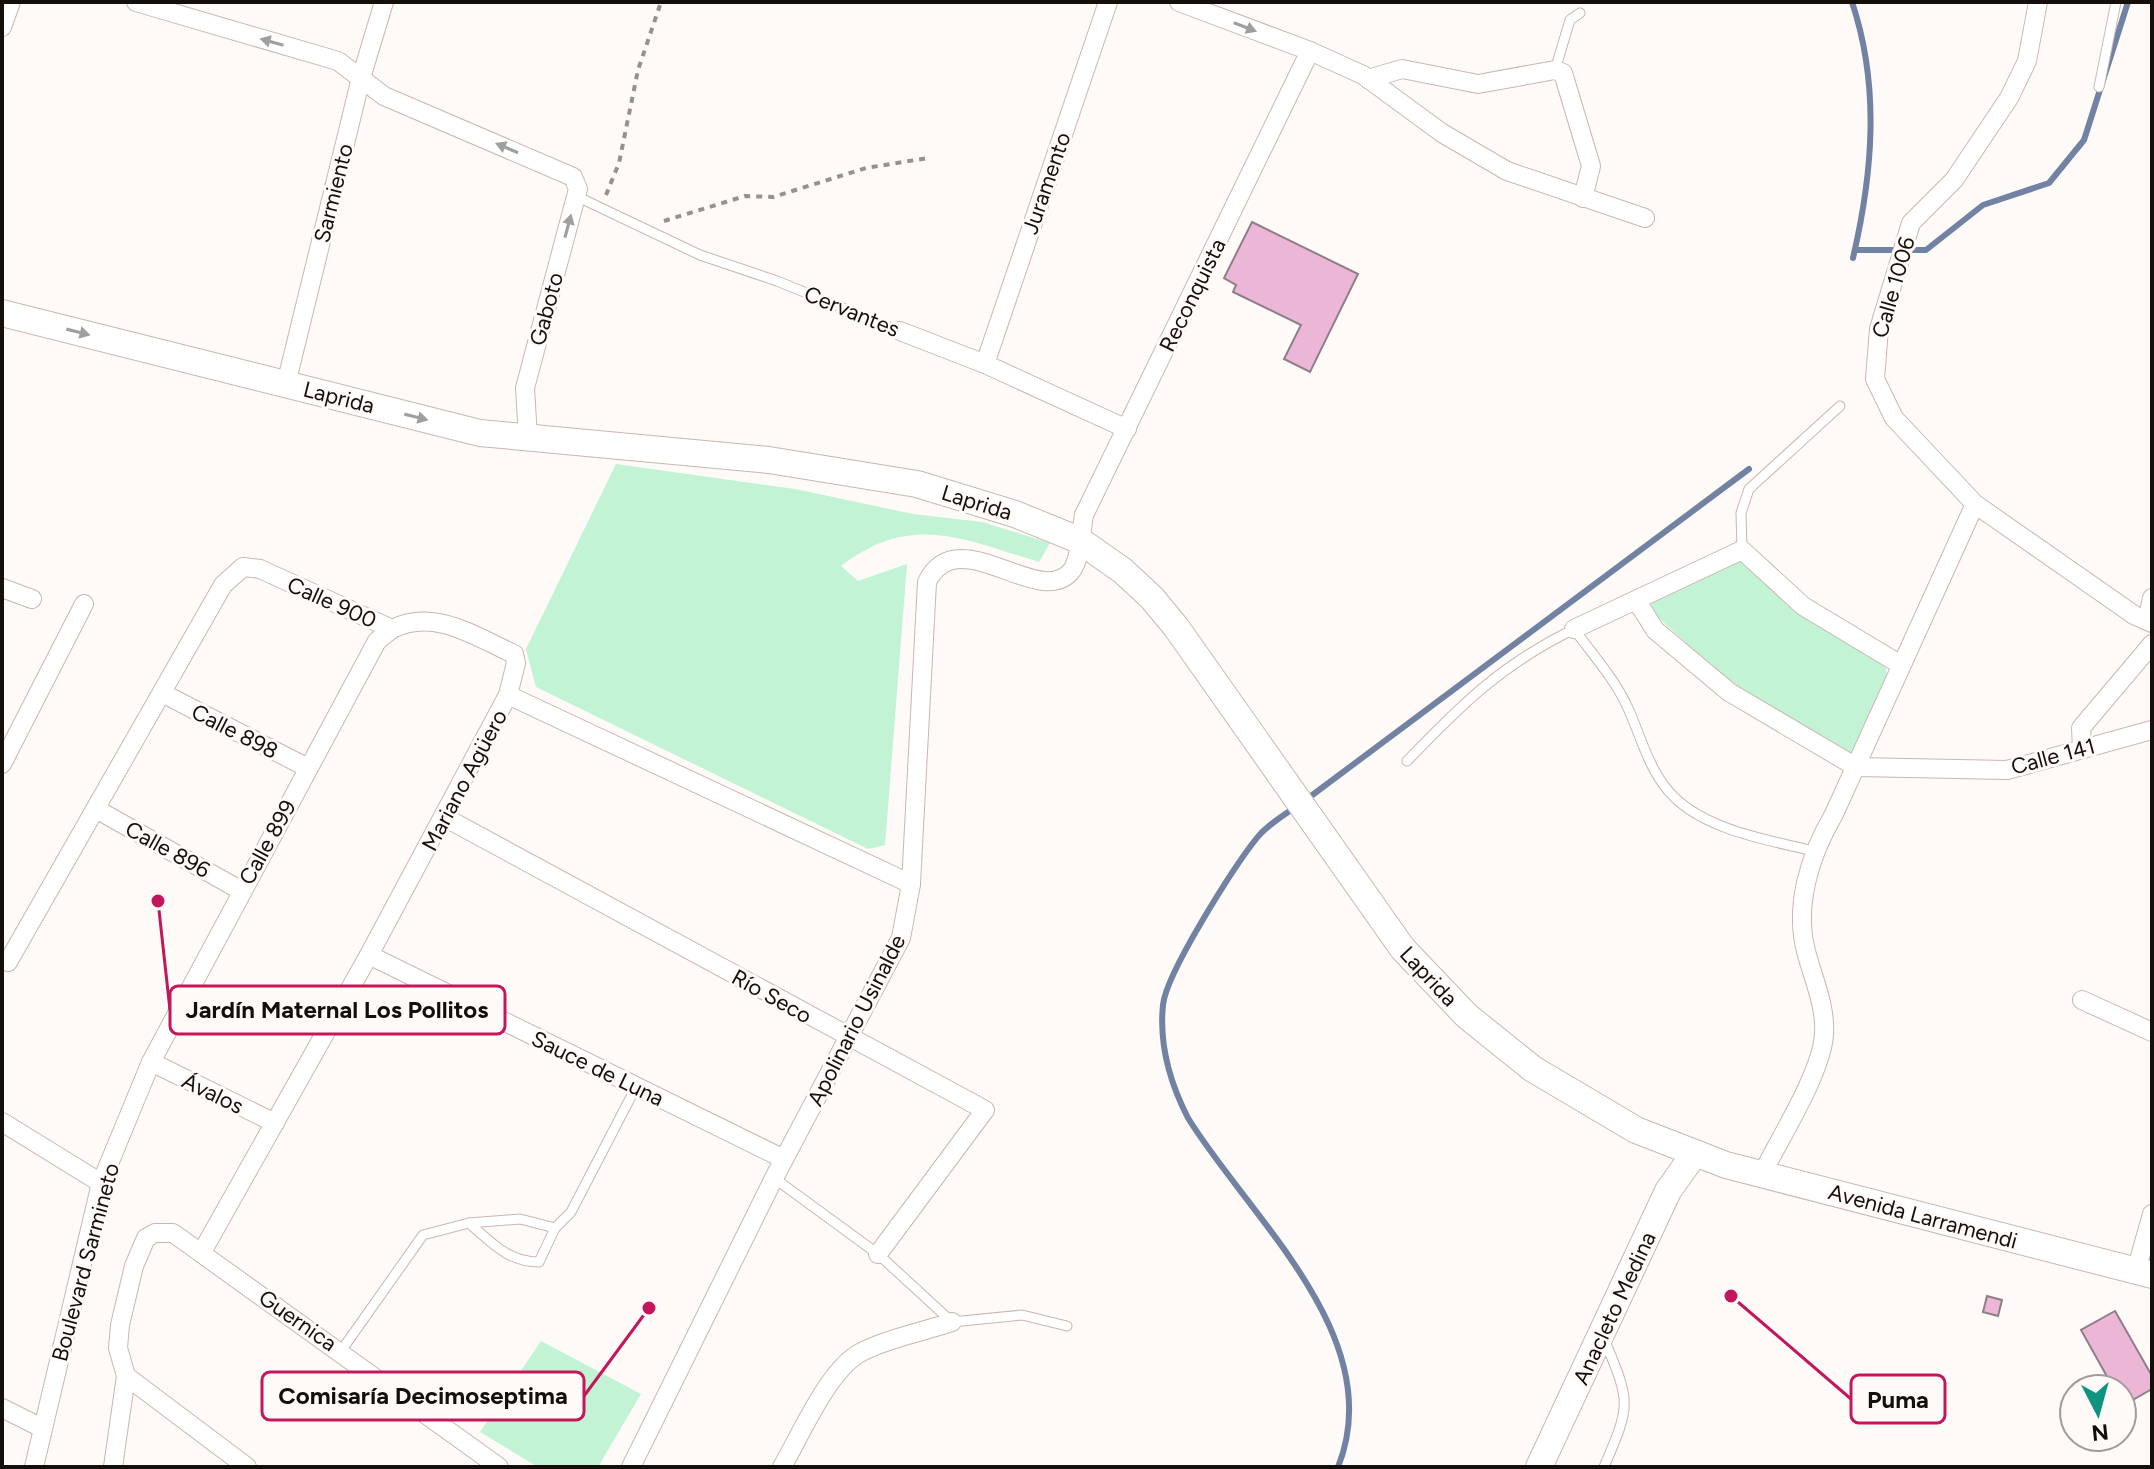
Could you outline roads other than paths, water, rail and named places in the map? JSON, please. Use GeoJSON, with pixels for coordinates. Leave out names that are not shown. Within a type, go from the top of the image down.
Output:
{"type":"FeatureCollection","features":[{"type":"Feature","properties":{"kind":"main road","name":"Laprida"},"geometry":{"type":"LineString","coordinates":[[2,313],[480,433],[841,469],[971,499],[1079,540],[1101,553],[1152,598],[1403,949],[1467,1016],[1533,1069],[1575,1097],[1636,1130],[1695,1153]]}},
{"type":"Feature","properties":{"kind":"main road","name":"Avenida Larramendi"},"geometry":{"type":"LineString","coordinates":[[1695,1153],[1762,1174],[2144,1273]]}},
{"type":"Feature","properties":{"kind":"main road","name":"Anacleto Medina"},"geometry":{"type":"LineString","coordinates":[[1539,1467],[1668,1191],[1695,1153]]}},
{"type":"Feature","properties":{"kind":"street"},"geometry":{"type":"LineString","coordinates":[[2,27],[11,2]]}},
{"type":"Feature","properties":{"kind":"street","name":"Cervantes"},"geometry":{"type":"LineString","coordinates":[[136,2],[338,61],[384,96],[567,173],[576,188]]}},
{"type":"Feature","properties":{"kind":"street","name":"Sarmiento"},"geometry":{"type":"LineString","coordinates":[[286,384],[361,78],[384,2]]}},
{"type":"Feature","properties":{"kind":"street","name":"Juramento"},"geometry":{"type":"LineString","coordinates":[[985,364],[1108,2]]}},
{"type":"Feature","properties":{"kind":"street"},"geometry":{"type":"LineString","coordinates":[[1179,2],[1310,51],[1368,79],[1480,157],[1507,171],[1645,218]]}},
{"type":"Feature","properties":{"kind":"street","name":"Calle 1006"},"geometry":{"type":"LineString","coordinates":[[2038,2],[2027,61],[2009,98],[1954,180],[1918,213],[1907,235],[1879,329],[1874,368],[1878,391],[1894,418],[1975,504],[2081,580],[2150,622]]}},
{"type":"Feature","properties":{"kind":"street","name":"Reconquista"},"geometry":{"type":"LineString","coordinates":[[1079,540],[1084,515],[1310,51]]}},
{"type":"Feature","properties":{"kind":"street"},"geometry":{"type":"LineString","coordinates":[[1368,79],[1402,69],[1478,84],[1555,70],[1563,73],[1591,166],[1583,198]]}},
{"type":"Feature","properties":{"kind":"street","name":"Gaboto"},"geometry":{"type":"LineString","coordinates":[[528,438],[525,388],[576,188]]}},
{"type":"Feature","properties":{"kind":"street","name":"Cervantes"},"geometry":{"type":"LineString","coordinates":[[900,331],[985,364],[1127,429]]}},
{"type":"Feature","properties":{"kind":"street"},"geometry":{"type":"LineString","coordinates":[[1762,1174],[1814,1068],[1824,1036],[1804,933],[1805,889],[1813,851],[1856,767],[1975,504]]}},
{"type":"Feature","properties":{"kind":"street","name":"Apolinario Usinalde"},"geometry":{"type":"LineString","coordinates":[[631,1467],[774,1178],[901,938],[911,884],[927,582],[934,569],[945,559],[966,558],[1032,578],[1057,579],[1070,573],[1079,540]]}},
{"type":"Feature","properties":{"kind":"street"},"geometry":{"type":"LineString","coordinates":[[1574,629],[1742,550],[1803,606],[1901,665]]}},
{"type":"Feature","properties":{"kind":"street","name":"Calle 900"},"geometry":{"type":"LineString","coordinates":[[162,693],[223,585],[243,567],[260,569],[392,629],[409,621],[427,619],[447,624],[514,654],[516,663],[508,695]]}},
{"type":"Feature","properties":{"kind":"street"},"geometry":{"type":"LineString","coordinates":[[2,588],[32,599]]}},
{"type":"Feature","properties":{"kind":"street"},"geometry":{"type":"LineString","coordinates":[[2150,622],[2152,598]]}},
{"type":"Feature","properties":{"kind":"street"},"geometry":{"type":"LineString","coordinates":[[1637,601],[1655,630],[1729,692],[1856,767]]}},
{"type":"Feature","properties":{"kind":"street"},"geometry":{"type":"LineString","coordinates":[[2,764],[84,604]]}},
{"type":"Feature","properties":{"kind":"street","name":"Calle 899"},"geometry":{"type":"LineString","coordinates":[[151,1062],[240,890],[377,641],[392,629]]}},
{"type":"Feature","properties":{"kind":"street"},"geometry":{"type":"LineString","coordinates":[[2082,748],[2081,728],[2152,644]]}},
{"type":"Feature","properties":{"kind":"street"},"geometry":{"type":"LineString","coordinates":[[8,962],[162,693]]}},
{"type":"Feature","properties":{"kind":"street","name":"Calle 898"},"geometry":{"type":"LineString","coordinates":[[162,693],[308,768]]}},
{"type":"Feature","properties":{"kind":"street","name":"Mariano Agüero"},"geometry":{"type":"LineString","coordinates":[[202,1252],[369,955],[508,695],[911,884]]}},
{"type":"Feature","properties":{"kind":"street","name":"Calle 141"},"geometry":{"type":"LineString","coordinates":[[1856,767],[1989,772],[2021,767],[2152,730]]}},
{"type":"Feature","properties":{"kind":"street","name":"Calle 896"},"geometry":{"type":"LineString","coordinates":[[96,809],[240,890]]}},
{"type":"Feature","properties":{"kind":"street","name":"Río Seco"},"geometry":{"type":"LineString","coordinates":[[444,817],[985,1110],[878,1254]]}},
{"type":"Feature","properties":{"kind":"street","name":"Sauce de Luna"},"geometry":{"type":"LineString","coordinates":[[369,955],[784,1159]]}},
{"type":"Feature","properties":{"kind":"street"},"geometry":{"type":"LineString","coordinates":[[2082,1000],[2152,1032]]}},
{"type":"Feature","properties":{"kind":"street","name":"Ávalos"},"geometry":{"type":"LineString","coordinates":[[151,1062],[275,1123]]}},
{"type":"Feature","properties":{"kind":"street","name":"Boulevard Sarmineto"},"geometry":{"type":"LineString","coordinates":[[34,1467],[101,1183],[151,1062]]}},
{"type":"Feature","properties":{"kind":"street"},"geometry":{"type":"LineString","coordinates":[[2,1122],[101,1183]]}},
{"type":"Feature","properties":{"kind":"street"},"geometry":{"type":"LineString","coordinates":[[2144,1273],[2152,1214]]}},
{"type":"Feature","properties":{"kind":"street","name":"Guernica"},"geometry":{"type":"LineString","coordinates":[[126,1376],[118,1348],[120,1325],[134,1266],[146,1238],[155,1233],[173,1233],[499,1467]]}},
{"type":"Feature","properties":{"kind":"street"},"geometry":{"type":"LineString","coordinates":[[782,1467],[819,1402],[844,1366],[858,1353],[952,1322]]}},
{"type":"Feature","properties":{"kind":"street"},"geometry":{"type":"LineString","coordinates":[[113,1467],[126,1376],[247,1467]]}},
{"type":"Feature","properties":{"kind":"street"},"geometry":{"type":"LineString","coordinates":[[2,1408],[42,1428]]}},
{"type":"Feature","properties":{"kind":"lane"},"geometry":{"type":"LineString","coordinates":[[2099,87],[2116,2]]}},
{"type":"Feature","properties":{"kind":"lane"},"geometry":{"type":"LineString","coordinates":[[1555,70],[1570,20],[1580,13]]}},
{"type":"Feature","properties":{"kind":"lane","name":"Cervantes"},"geometry":{"type":"LineString","coordinates":[[576,188],[601,208],[700,255],[777,281],[900,331]]}},
{"type":"Feature","properties":{"kind":"lane"},"geometry":{"type":"LineString","coordinates":[[1742,550],[1741,513],[1749,489],[1840,406]]}},
{"type":"Feature","properties":{"kind":"lane"},"geometry":{"type":"LineString","coordinates":[[1407,761],[1481,686],[1512,662],[1574,629],[1616,684],[1651,765],[1676,799],[1706,818],[1749,835],[1813,851]]}},
{"type":"Feature","properties":{"kind":"lane"},"geometry":{"type":"LineString","coordinates":[[469,1223],[504,1253],[521,1262],[539,1262],[555,1228],[571,1212],[636,1087]]}},
{"type":"Feature","properties":{"kind":"lane"},"geometry":{"type":"LineString","coordinates":[[774,1178],[878,1254],[952,1322],[1022,1315],[1067,1326]]}},
{"type":"Feature","properties":{"kind":"lane"},"geometry":{"type":"LineString","coordinates":[[341,1351],[423,1235],[469,1223],[520,1219],[555,1228]]}},
{"type":"Feature","properties":{"kind":"lane"},"geometry":{"type":"LineString","coordinates":[[1602,1333],[1627,1403],[1626,1417],[1604,1467]]}},
{"type":"Feature","properties":{"kind":"waterway"},"geometry":{"type":"LineString","coordinates":[[1852,2],[1867,65],[1870,97],[1869,161],[1853,258]]}},
{"type":"Feature","properties":{"kind":"waterway"},"geometry":{"type":"LineString","coordinates":[[1855,250],[1926,250],[1983,205],[2049,183],[2084,140],[2128,2]]}},
{"type":"Feature","properties":{"kind":"waterway"},"geometry":{"type":"LineString","coordinates":[[1307,799],[1749,469]]}},
{"type":"Feature","properties":{"kind":"waterway"},"geometry":{"type":"LineString","coordinates":[[1294,808],[1256,839],[1202,920],[1167,990],[1162,1020],[1164,1049],[1171,1077],[1188,1118],[1276,1238],[1305,1281],[1329,1326],[1345,1372],[1349,1419],[1338,1467]]}},
{"type":"Feature","properties":{"kind":"place","name":"Jardín Maternal Los Pollitos"},"geometry":{"type":"Point","coordinates":[158,901]}},
{"type":"Feature","properties":{"kind":"place","name":"Puma"},"geometry":{"type":"Point","coordinates":[1731,1296]}},
{"type":"Feature","properties":{"kind":"place","name":"Comisaría Decimoseptima"},"geometry":{"type":"Point","coordinates":[649,1308]}}]}
